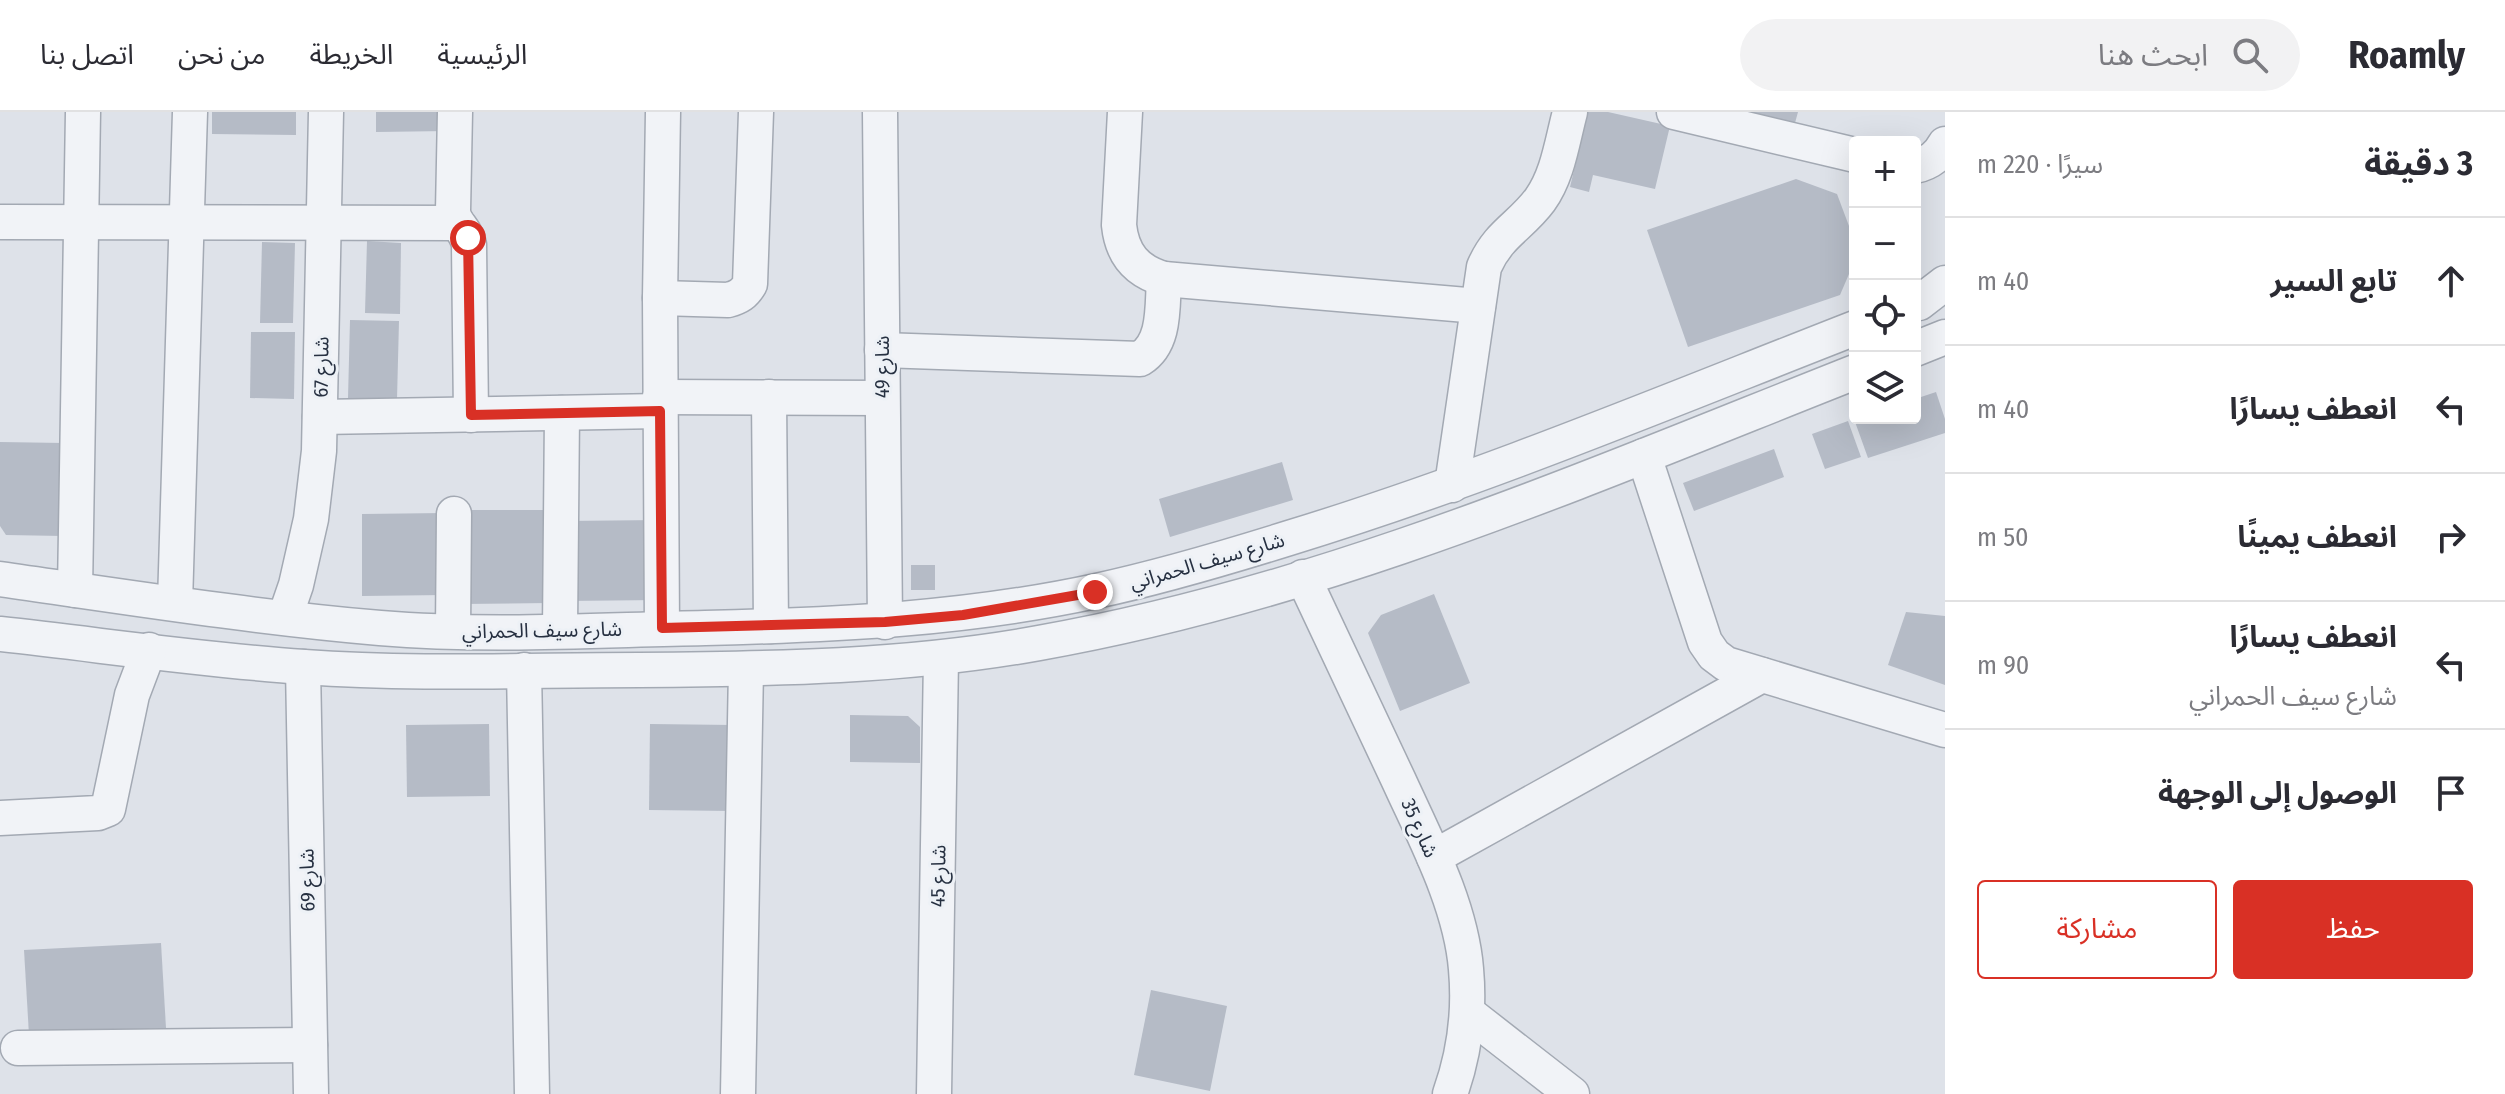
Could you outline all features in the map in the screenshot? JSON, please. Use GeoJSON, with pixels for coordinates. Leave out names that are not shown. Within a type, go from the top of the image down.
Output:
{"type":"FeatureCollection","features":[{"type":"Feature","properties":{"kind":"street"},"geometry":{"type":"LineString","coordinates":[[75,590],[83,112]]}},
{"type":"Feature","properties":{"kind":"street"},"geometry":{"type":"LineString","coordinates":[[175,603],[190,112]]}},
{"type":"Feature","properties":{"kind":"street","name":"شارع 67"},"geometry":{"type":"LineString","coordinates":[[285,617],[296,585],[311,519],[318,462],[326,112]]}},
{"type":"Feature","properties":{"kind":"street"},"geometry":{"type":"LineString","coordinates":[[455,112],[453,211],[457,223],[466,231],[469,245],[471,415]]}},
{"type":"Feature","properties":{"kind":"street"},"geometry":{"type":"LineString","coordinates":[[662,628],[660,298],[663,112]]}},
{"type":"Feature","properties":{"kind":"street"},"geometry":{"type":"LineString","coordinates":[[660,298],[728,300],[738,298],[750,284],[756,112]]}},
{"type":"Feature","properties":{"kind":"street","name":"شارع 49"},"geometry":{"type":"LineString","coordinates":[[880,112],[885,622]]}},
{"type":"Feature","properties":{"kind":"street"},"geometry":{"type":"LineString","coordinates":[[1125,112],[1119,225],[1121,240],[1127,255],[1149,275],[1164,279],[1478,306]]}},
{"type":"Feature","properties":{"kind":"street"},"geometry":{"type":"LineString","coordinates":[[1452,485],[1484,267],[1501,237],[1540,201],[1549,185],[1570,112]]}},
{"type":"Feature","properties":{"kind":"street"},"geometry":{"type":"LineString","coordinates":[[1674,112],[1849,154]]}},
{"type":"Feature","properties":{"kind":"street"},"geometry":{"type":"LineString","coordinates":[[1921,165],[1940,153],[1945,144]]}},
{"type":"Feature","properties":{"kind":"street"},"geometry":{"type":"LineString","coordinates":[[0,222],[457,223]]}},
{"type":"Feature","properties":{"kind":"street"},"geometry":{"type":"LineString","coordinates":[[882,350],[1140,359],[1150,353],[1157,343],[1164,279]]}},
{"type":"Feature","properties":{"kind":"street","name":"شارع سيف الحمراني"},"geometry":{"type":"LineString","coordinates":[[0,579],[285,617],[381,628],[453,631],[771,626],[885,622],[963,615],[1147,579],[1328,526],[1452,485],[1849,330]]}},
{"type":"Feature","properties":{"kind":"street","name":"شارع سيف الحمراني"},"geometry":{"type":"LineString","coordinates":[[0,634],[303,667],[746,669],[941,658],[1040,643],[1160,618],[1303,577],[1480,519],[1849,374]]}},
{"type":"Feature","properties":{"kind":"street"},"geometry":{"type":"LineString","coordinates":[[320,417],[562,413],[769,397],[882,398]]}},
{"type":"Feature","properties":{"kind":"street"},"geometry":{"type":"LineString","coordinates":[[769,397],[771,626]]}},
{"type":"Feature","properties":{"kind":"street"},"geometry":{"type":"LineString","coordinates":[[560,630],[562,413]]}},
{"type":"Feature","properties":{"kind":"street"},"geometry":{"type":"LineString","coordinates":[[1644,456],[1705,642],[1714,655],[1726,664],[1945,730]]}},
{"type":"Feature","properties":{"kind":"street"},"geometry":{"type":"LineString","coordinates":[[453,631],[454,514]]}},
{"type":"Feature","properties":{"kind":"street","name":"شارع 35"},"geometry":{"type":"LineString","coordinates":[[1303,577],[1434,857],[1455,919],[1466,965],[1468,1013],[1462,1061],[1450,1094]]}},
{"type":"Feature","properties":{"kind":"street"},"geometry":{"type":"LineString","coordinates":[[0,818],[98,813],[108,809],[129,707],[149,650]]}},
{"type":"Feature","properties":{"kind":"street","name":"شارع 45"},"geometry":{"type":"LineString","coordinates":[[934,1094],[941,658]]}},
{"type":"Feature","properties":{"kind":"street","name":"شارع 69"},"geometry":{"type":"LineString","coordinates":[[303,667],[311,1094]]}},
{"type":"Feature","properties":{"kind":"street"},"geometry":{"type":"LineString","coordinates":[[738,1094],[746,669]]}},
{"type":"Feature","properties":{"kind":"street"},"geometry":{"type":"LineString","coordinates":[[524,670],[532,1094]]}},
{"type":"Feature","properties":{"kind":"street"},"geometry":{"type":"LineString","coordinates":[[1434,857],[1762,675]]}},
{"type":"Feature","properties":{"kind":"street"},"geometry":{"type":"LineString","coordinates":[[1468,1013],[1572,1094]]}},
{"type":"Feature","properties":{"kind":"street"},"geometry":{"type":"LineString","coordinates":[[18,1048],[310,1045]]}},
{"type":"Feature","properties":{"kind":"building"},"geometry":{"type":"Polygon","coordinates":[[[212,112],[296,112],[296,135],[212,134],[212,112]]]}},
{"type":"Feature","properties":{"kind":"building"},"geometry":{"type":"Polygon","coordinates":[[[376,112],[448,112],[448,131],[376,132],[376,112]]]}},
{"type":"Feature","properties":{"kind":"building"},"geometry":{"type":"Polygon","coordinates":[[[1588,112],[1608,112],[1670,126],[1655,189],[1593,175],[1589,192],[1570,187],[1588,112]]]}},
{"type":"Feature","properties":{"kind":"building"},"geometry":{"type":"Polygon","coordinates":[[[1750,112],[1798,112],[1795,123],[1750,112]]]}},
{"type":"Feature","properties":{"kind":"building"},"geometry":{"type":"Polygon","coordinates":[[[1796,179],[1837,194],[1849,226],[1849,274],[1840,295],[1688,347],[1647,230],[1796,179]]]}},
{"type":"Feature","properties":{"kind":"building"},"geometry":{"type":"Polygon","coordinates":[[[367,241],[401,243],[400,314],[365,313],[367,241]]]}},
{"type":"Feature","properties":{"kind":"building"},"geometry":{"type":"Polygon","coordinates":[[[262,242],[295,243],[293,323],[260,323],[262,242]]]}},
{"type":"Feature","properties":{"kind":"building"},"geometry":{"type":"Polygon","coordinates":[[[350,320],[399,321],[397,399],[348,398],[350,320]]]}},
{"type":"Feature","properties":{"kind":"building"},"geometry":{"type":"Polygon","coordinates":[[[251,332],[295,332],[294,399],[250,398],[251,332]]]}},
{"type":"Feature","properties":{"kind":"building"},"geometry":{"type":"Polygon","coordinates":[[[1936,392],[1945,419],[1945,433],[1868,458],[1856,424],[1921,424],[1921,397],[1936,392]]]}},
{"type":"Feature","properties":{"kind":"building"},"geometry":{"type":"Polygon","coordinates":[[[1848,421],[1861,457],[1825,469],[1812,434],[1848,421]]]}},
{"type":"Feature","properties":{"kind":"building"},"geometry":{"type":"Polygon","coordinates":[[[0,442],[64,443],[63,536],[6,535],[0,526],[0,442]]]}},
{"type":"Feature","properties":{"kind":"building"},"geometry":{"type":"Polygon","coordinates":[[[1774,449],[1784,477],[1694,511],[1683,483],[1774,449]]]}},
{"type":"Feature","properties":{"kind":"building"},"geometry":{"type":"Polygon","coordinates":[[[1282,462],[1293,500],[1170,537],[1159,499],[1282,462]]]}},
{"type":"Feature","properties":{"kind":"building"},"geometry":{"type":"Polygon","coordinates":[[[462,510],[549,510],[549,603],[462,604],[462,510]]]}},
{"type":"Feature","properties":{"kind":"building"},"geometry":{"type":"Polygon","coordinates":[[[444,513],[445,595],[362,596],[362,514],[444,513]]]}},
{"type":"Feature","properties":{"kind":"building"},"geometry":{"type":"Polygon","coordinates":[[[660,520],[660,600],[566,601],[565,521],[660,520]]]}},
{"type":"Feature","properties":{"kind":"building"},"geometry":{"type":"Polygon","coordinates":[[[911,565],[935,565],[935,590],[911,590],[911,565]]]}},
{"type":"Feature","properties":{"kind":"building"},"geometry":{"type":"Polygon","coordinates":[[[1434,594],[1470,683],[1400,711],[1368,633],[1381,615],[1434,594]]]}},
{"type":"Feature","properties":{"kind":"building"},"geometry":{"type":"Polygon","coordinates":[[[1906,612],[1945,616],[1945,685],[1888,665],[1906,612]]]}},
{"type":"Feature","properties":{"kind":"building"},"geometry":{"type":"Polygon","coordinates":[[[850,715],[908,716],[920,727],[920,763],[850,762],[850,715]]]}},
{"type":"Feature","properties":{"kind":"building"},"geometry":{"type":"Polygon","coordinates":[[[489,724],[490,796],[407,797],[406,725],[489,724]]]}},
{"type":"Feature","properties":{"kind":"building"},"geometry":{"type":"Polygon","coordinates":[[[650,724],[733,725],[732,811],[649,810],[650,724]]]}},
{"type":"Feature","properties":{"kind":"building"},"geometry":{"type":"Polygon","coordinates":[[[161,943],[166,1028],[29,1035],[24,950],[161,943]]]}},
{"type":"Feature","properties":{"kind":"building"},"geometry":{"type":"Polygon","coordinates":[[[1151,990],[1227,1006],[1210,1091],[1134,1075],[1151,990]]]}},
{"type":"Feature","properties":{"kind":"route"},"geometry":{"type":"LineString","coordinates":[[468,238],[471,415],[660,411],[662,628],[885,622],[963,615],[1095,592]]}}]}
